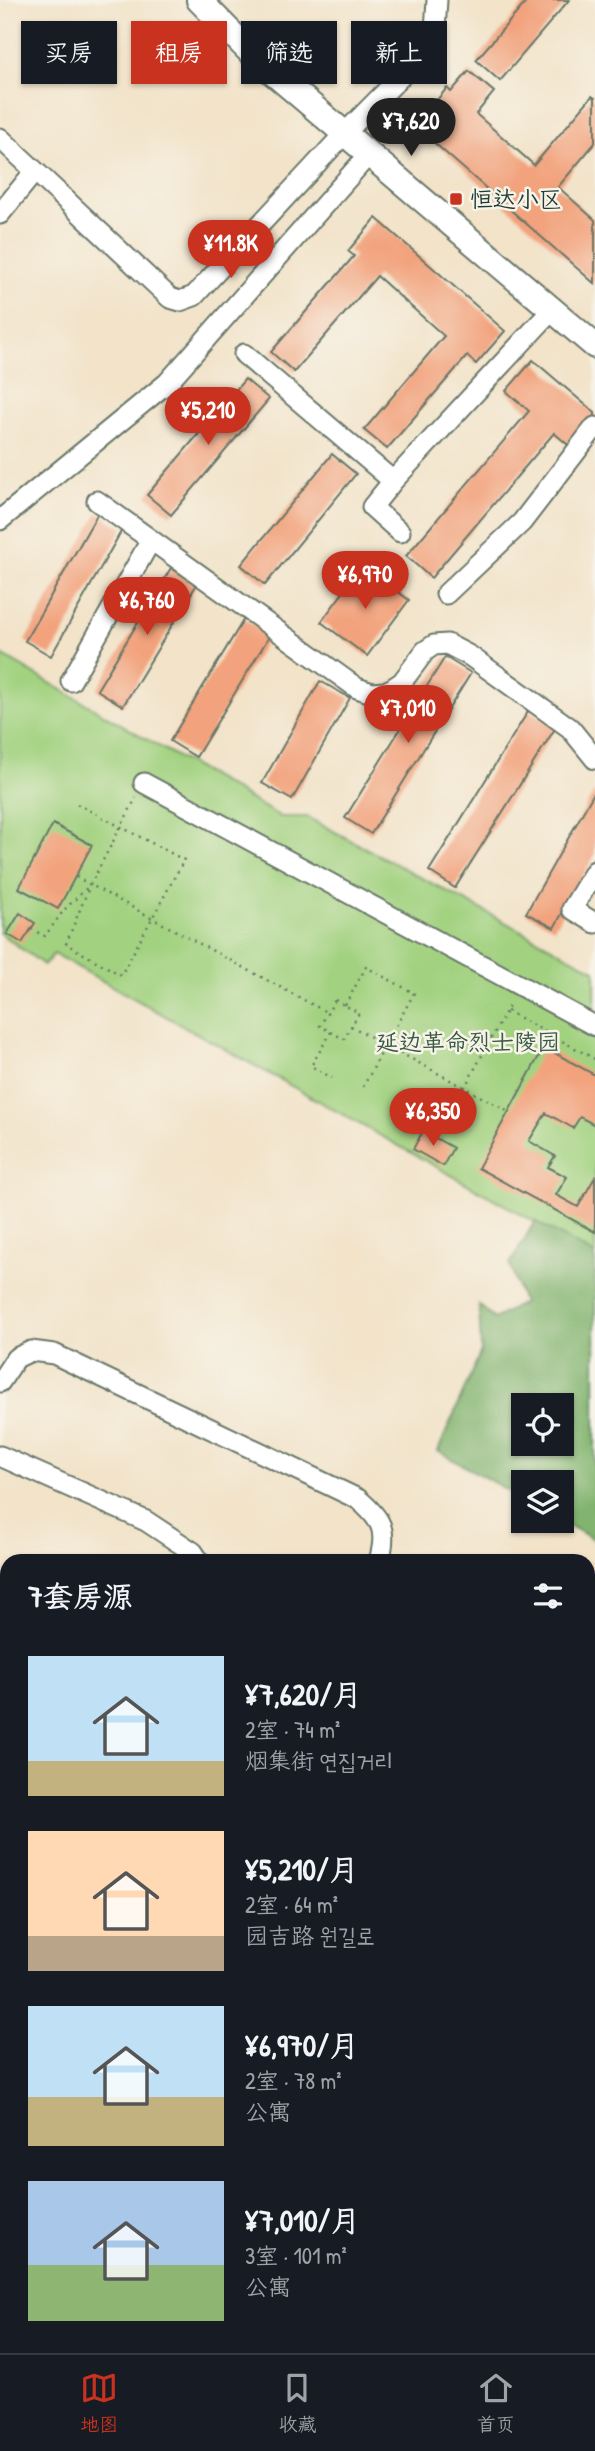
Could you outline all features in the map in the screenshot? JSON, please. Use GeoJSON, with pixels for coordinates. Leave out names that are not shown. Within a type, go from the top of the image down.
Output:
{"type":"FeatureCollection","features":[{"type":"Feature","properties":{"kind":"main road"},"geometry":{"type":"LineString","coordinates":[[199,0],[258,60],[595,345]]}},
{"type":"Feature","properties":{"kind":"street"},"geometry":{"type":"LineString","coordinates":[[0,138],[170,298],[180,301],[194,296],[344,134],[427,50],[435,30],[437,0]]}},
{"type":"Feature","properties":{"kind":"street"},"geometry":{"type":"LineString","coordinates":[[0,520],[167,383],[370,153]]}},
{"type":"Feature","properties":{"kind":"street"},"geometry":{"type":"LineString","coordinates":[[0,214],[35,171]]}},
{"type":"Feature","properties":{"kind":"street"},"geometry":{"type":"LineString","coordinates":[[400,532],[372,507],[553,309]]}},
{"type":"Feature","properties":{"kind":"street"},"geometry":{"type":"LineString","coordinates":[[244,354],[393,481]]}},
{"type":"Feature","properties":{"kind":"street"},"geometry":{"type":"LineString","coordinates":[[446,594],[523,522],[595,427]]}},
{"type":"Feature","properties":{"kind":"street"},"geometry":{"type":"LineString","coordinates":[[97,501],[357,688],[372,693],[385,692],[402,682],[425,651],[434,645],[447,644],[470,656],[570,728],[595,759]]}},
{"type":"Feature","properties":{"kind":"street"},"geometry":{"type":"LineString","coordinates":[[71,681],[151,540]]}},
{"type":"Feature","properties":{"kind":"street"},"geometry":{"type":"LineString","coordinates":[[144,783],[595,1026]]}},
{"type":"Feature","properties":{"kind":"street"},"geometry":{"type":"LineString","coordinates":[[595,872],[572,909],[595,923]]}},
{"type":"Feature","properties":{"kind":"street"},"geometry":{"type":"LineString","coordinates":[[0,1382],[16,1358],[31,1351],[54,1354],[358,1499],[376,1515],[385,1541],[381,1554]]}},
{"type":"Feature","properties":{"kind":"street"},"geometry":{"type":"LineString","coordinates":[[0,1456],[146,1521],[194,1554]]}},
{"type":"Feature","properties":{"kind":"path"},"geometry":{"type":"LineString","coordinates":[[77,804],[121,827],[184,860],[121,975],[66,944],[90,885],[121,827],[144,783]]}},
{"type":"Feature","properties":{"kind":"path"},"geometry":{"type":"LineString","coordinates":[[76,877],[328,1013]]}},
{"type":"Feature","properties":{"kind":"path"},"geometry":{"type":"LineString","coordinates":[[31,929],[44,936],[90,885]]}},
{"type":"Feature","properties":{"kind":"path"},"geometry":{"type":"LineString","coordinates":[[345,1005],[366,967],[414,993],[363,1087]]}},
{"type":"Feature","properties":{"kind":"path"},"geometry":{"type":"LineString","coordinates":[[441,1131],[521,986]]}},
{"type":"Feature","properties":{"kind":"path"},"geometry":{"type":"LineString","coordinates":[[335,999],[345,1005],[359,1013],[344,1040],[320,1026],[335,999]]}},
{"type":"Feature","properties":{"kind":"path"},"geometry":{"type":"LineString","coordinates":[[507,1011],[595,1059]]}},
{"type":"Feature","properties":{"kind":"path"},"geometry":{"type":"LineString","coordinates":[[351,1026],[509,1112]]}},
{"type":"Feature","properties":{"kind":"path"},"geometry":{"type":"LineString","coordinates":[[331,1032],[311,1066],[332,1078]]}},
{"type":"Feature","properties":{"kind":"green space","name":"延边革命烈士陵园"},"geometry":{"type":"Polygon","coordinates":[[[0,654],[281,817],[307,817],[595,970],[595,1255],[54,954],[44,965],[0,933],[0,654]]]}},
{"type":"Feature","properties":{"kind":"green space"},"geometry":{"type":"Polygon","coordinates":[[[535,1221],[595,1255],[595,1540],[574,1528],[574,1470],[511,1470],[511,1492],[438,1451],[481,1351],[479,1305],[494,1319],[523,1303],[510,1264],[535,1221]]]}},
{"type":"Feature","properties":{"kind":"building"},"geometry":{"type":"Polygon","coordinates":[[[528,0],[569,0],[500,81],[476,60],[528,0]]]}},
{"type":"Feature","properties":{"kind":"building"},"geometry":{"type":"Polygon","coordinates":[[[469,71],[494,92],[476,114],[534,165],[592,96],[595,98],[595,143],[558,187],[595,220],[595,284],[415,126],[447,88],[451,92],[469,71]]]}},
{"type":"Feature","properties":{"kind":"building"},"geometry":{"type":"Polygon","coordinates":[[[376,218],[505,331],[476,364],[467,356],[387,449],[364,430],[444,336],[377,276],[294,372],[271,352],[354,256],[348,251],[376,218]]]}},
{"type":"Feature","properties":{"kind":"building"},"geometry":{"type":"Polygon","coordinates":[[[533,360],[595,413],[595,423],[573,449],[554,433],[431,578],[406,556],[529,411],[506,391],[533,360]]]}},
{"type":"Feature","properties":{"kind":"building"},"geometry":{"type":"Polygon","coordinates":[[[245,379],[269,399],[171,515],[147,495],[245,379]]]}},
{"type":"Feature","properties":{"kind":"building"},"geometry":{"type":"Polygon","coordinates":[[[332,454],[356,474],[265,585],[241,565],[332,454]]]}},
{"type":"Feature","properties":{"kind":"building"},"geometry":{"type":"Polygon","coordinates":[[[98,513],[123,528],[51,656],[25,641],[98,513]]]}},
{"type":"Feature","properties":{"kind":"building"},"geometry":{"type":"Polygon","coordinates":[[[363,566],[409,600],[367,656],[321,622],[363,566]]]}},
{"type":"Feature","properties":{"kind":"building"},"geometry":{"type":"Polygon","coordinates":[[[171,568],[197,584],[123,706],[97,690],[171,568]]]}},
{"type":"Feature","properties":{"kind":"building"},"geometry":{"type":"Polygon","coordinates":[[[244,619],[270,635],[196,757],[170,741],[244,619]]]}},
{"type":"Feature","properties":{"kind":"building"},"geometry":{"type":"Polygon","coordinates":[[[445,657],[471,673],[371,834],[345,818],[445,657]]]}},
{"type":"Feature","properties":{"kind":"building"},"geometry":{"type":"Polygon","coordinates":[[[320,681],[350,698],[292,800],[262,783],[320,681]]]}},
{"type":"Feature","properties":{"kind":"building"},"geometry":{"type":"Polygon","coordinates":[[[529,710],[556,727],[455,888],[429,871],[529,710]]]}},
{"type":"Feature","properties":{"kind":"building"},"geometry":{"type":"Polygon","coordinates":[[[595,791],[595,855],[554,928],[526,913],[595,791]]]}},
{"type":"Feature","properties":{"kind":"building"},"geometry":{"type":"Polygon","coordinates":[[[53,824],[92,845],[58,909],[19,888],[53,824]]]}},
{"type":"Feature","properties":{"kind":"building"},"geometry":{"type":"Polygon","coordinates":[[[20,913],[35,923],[22,943],[7,934],[20,913]]]}},
{"type":"Feature","properties":{"kind":"building"},"geometry":{"type":"Polygon","coordinates":[[[544,1047],[595,1075],[595,1125],[580,1117],[573,1128],[546,1113],[529,1141],[555,1156],[548,1167],[567,1177],[556,1195],[578,1207],[595,1177],[595,1232],[478,1168],[544,1047]]]}},
{"type":"Feature","properties":{"kind":"building"},"geometry":{"type":"Polygon","coordinates":[[[423,1131],[453,1148],[443,1166],[413,1149],[423,1131]]]}},
{"type":"Feature","properties":{"kind":"place","name":"恒达小区"},"geometry":{"type":"Point","coordinates":[456,199]}}]}
